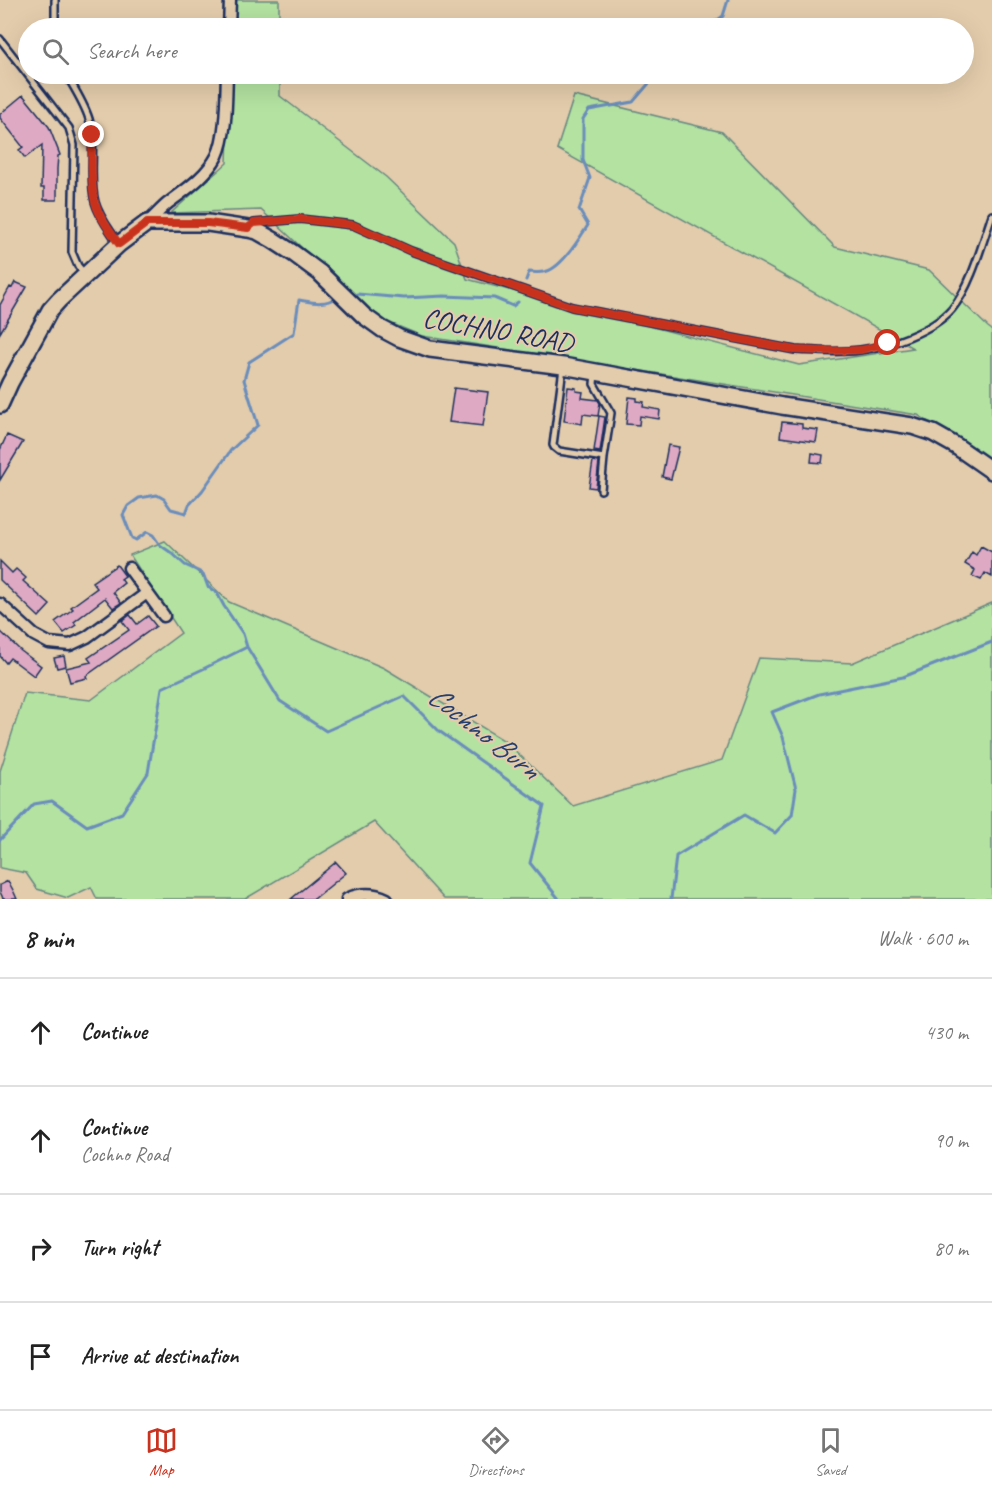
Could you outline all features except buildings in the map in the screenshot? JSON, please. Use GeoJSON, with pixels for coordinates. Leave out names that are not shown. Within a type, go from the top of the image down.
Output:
{"type":"FeatureCollection","features":[{"type":"Feature","properties":{"kind":"street"},"geometry":{"type":"LineString","coordinates":[[229,18],[230,0]]}},
{"type":"Feature","properties":{"kind":"street"},"geometry":{"type":"LineString","coordinates":[[0,405],[5,380],[50,310],[119,244],[196,182],[206,171],[217,155],[221,143],[226,84]]}},
{"type":"Feature","properties":{"kind":"street","name":"COCHNO ROAD"},"geometry":{"type":"LineString","coordinates":[[147,223],[208,223],[257,231],[294,253],[320,273],[364,316],[382,329],[430,349],[563,366],[782,406],[912,426],[933,433],[992,471]]}},
{"type":"Feature","properties":{"kind":"street"},"geometry":{"type":"LineString","coordinates":[[129,568],[164,616]]}},
{"type":"Feature","properties":{"kind":"street"},"geometry":{"type":"LineString","coordinates":[[0,604],[34,635],[49,643],[70,645],[87,637],[147,592]]}},
{"type":"Feature","properties":{"kind":"street"},"geometry":{"type":"LineString","coordinates":[[348,899],[356,895],[378,895],[387,899]]}},
{"type":"Feature","properties":{"kind":"lane"},"geometry":{"type":"LineString","coordinates":[[55,18],[56,0]]}},
{"type":"Feature","properties":{"kind":"lane"},"geometry":{"type":"LineString","coordinates":[[0,39],[18,62]]}},
{"type":"Feature","properties":{"kind":"lane"},"geometry":{"type":"LineString","coordinates":[[35,84],[69,128],[74,145],[72,252],[78,266],[86,274]]}},
{"type":"Feature","properties":{"kind":"lane"},"geometry":{"type":"LineString","coordinates":[[71,84],[89,120],[92,135],[95,204],[119,244]]}},
{"type":"Feature","properties":{"kind":"lane"},"geometry":{"type":"LineString","coordinates":[[248,228],[254,223],[300,219],[353,225],[411,251],[572,307],[795,350],[824,351],[861,350],[888,343],[924,331],[942,319],[953,307],[965,287],[992,215]]}},
{"type":"Feature","properties":{"kind":"lane"},"geometry":{"type":"LineString","coordinates":[[563,366],[553,445],[559,452],[604,458]]}},
{"type":"Feature","properties":{"kind":"lane"},"geometry":{"type":"LineString","coordinates":[[596,373],[594,384],[611,413],[601,490]]}},
{"type":"Feature","properties":{"kind":"green space"},"geometry":{"type":"Polygon","coordinates":[[[233,0],[279,0],[279,18],[232,18],[233,0]]]}},
{"type":"Feature","properties":{"kind":"green space"},"geometry":{"type":"Polygon","coordinates":[[[230,84],[280,84],[280,96],[386,177],[454,242],[467,279],[799,365],[913,348],[557,149],[574,96],[722,132],[835,247],[929,270],[992,330],[992,463],[918,415],[422,336],[378,318],[261,210],[171,213],[227,163],[230,84]]]}},
{"type":"Feature","properties":{"kind":"green space"},"geometry":{"type":"Polygon","coordinates":[[[165,541],[229,602],[384,668],[505,741],[573,806],[722,760],[759,658],[852,663],[992,603],[992,899],[444,899],[374,822],[245,899],[97,899],[91,887],[68,898],[37,889],[26,873],[0,868],[0,771],[25,693],[91,700],[181,633],[130,555],[165,541]]]}},
{"type":"Feature","properties":{"kind":"waterway"},"geometry":{"type":"LineString","coordinates":[[720,18],[728,0]]}},
{"type":"Feature","properties":{"kind":"waterway"},"geometry":{"type":"LineString","coordinates":[[526,280],[529,272],[543,272],[556,266],[588,225],[579,210],[590,178],[583,160],[583,119],[589,110],[633,102],[648,84]]}},
{"type":"Feature","properties":{"kind":"waterway"},"geometry":{"type":"LineString","coordinates":[[357,294],[404,298],[444,296],[494,298],[513,306],[518,302]]}},
{"type":"Feature","properties":{"kind":"waterway"},"geometry":{"type":"LineString","coordinates":[[247,647],[243,634],[217,593],[208,587],[204,576],[185,565],[160,545],[153,535],[147,532],[136,540],[132,538],[123,515],[128,506],[139,498],[157,495],[164,499],[171,509],[186,513],[189,505],[202,491],[231,450],[258,425],[244,380],[249,362],[294,333],[299,300],[328,302],[336,297]]}},
{"type":"Feature","properties":{"kind":"waterway","name":"Cochno Burn"},"geometry":{"type":"LineString","coordinates":[[671,899],[676,856],[744,815],[775,833],[792,815],[796,789],[783,737],[772,712],[819,694],[903,677],[992,642]]}},
{"type":"Feature","properties":{"kind":"waterway","name":"Cochno Burn"},"geometry":{"type":"LineString","coordinates":[[0,840],[34,804],[52,801],[87,826],[122,813],[148,773],[162,688],[247,647],[280,701],[326,731],[404,696],[439,731],[544,806],[530,863],[559,899]]}},
{"type":"Feature","properties":{"kind":"route"},"geometry":{"type":"LineString","coordinates":[[92,135],[95,204],[119,244],[147,223],[208,223],[248,228],[254,223],[300,219],[353,225],[411,251],[572,307],[795,350],[861,350],[888,343]]}}]}
